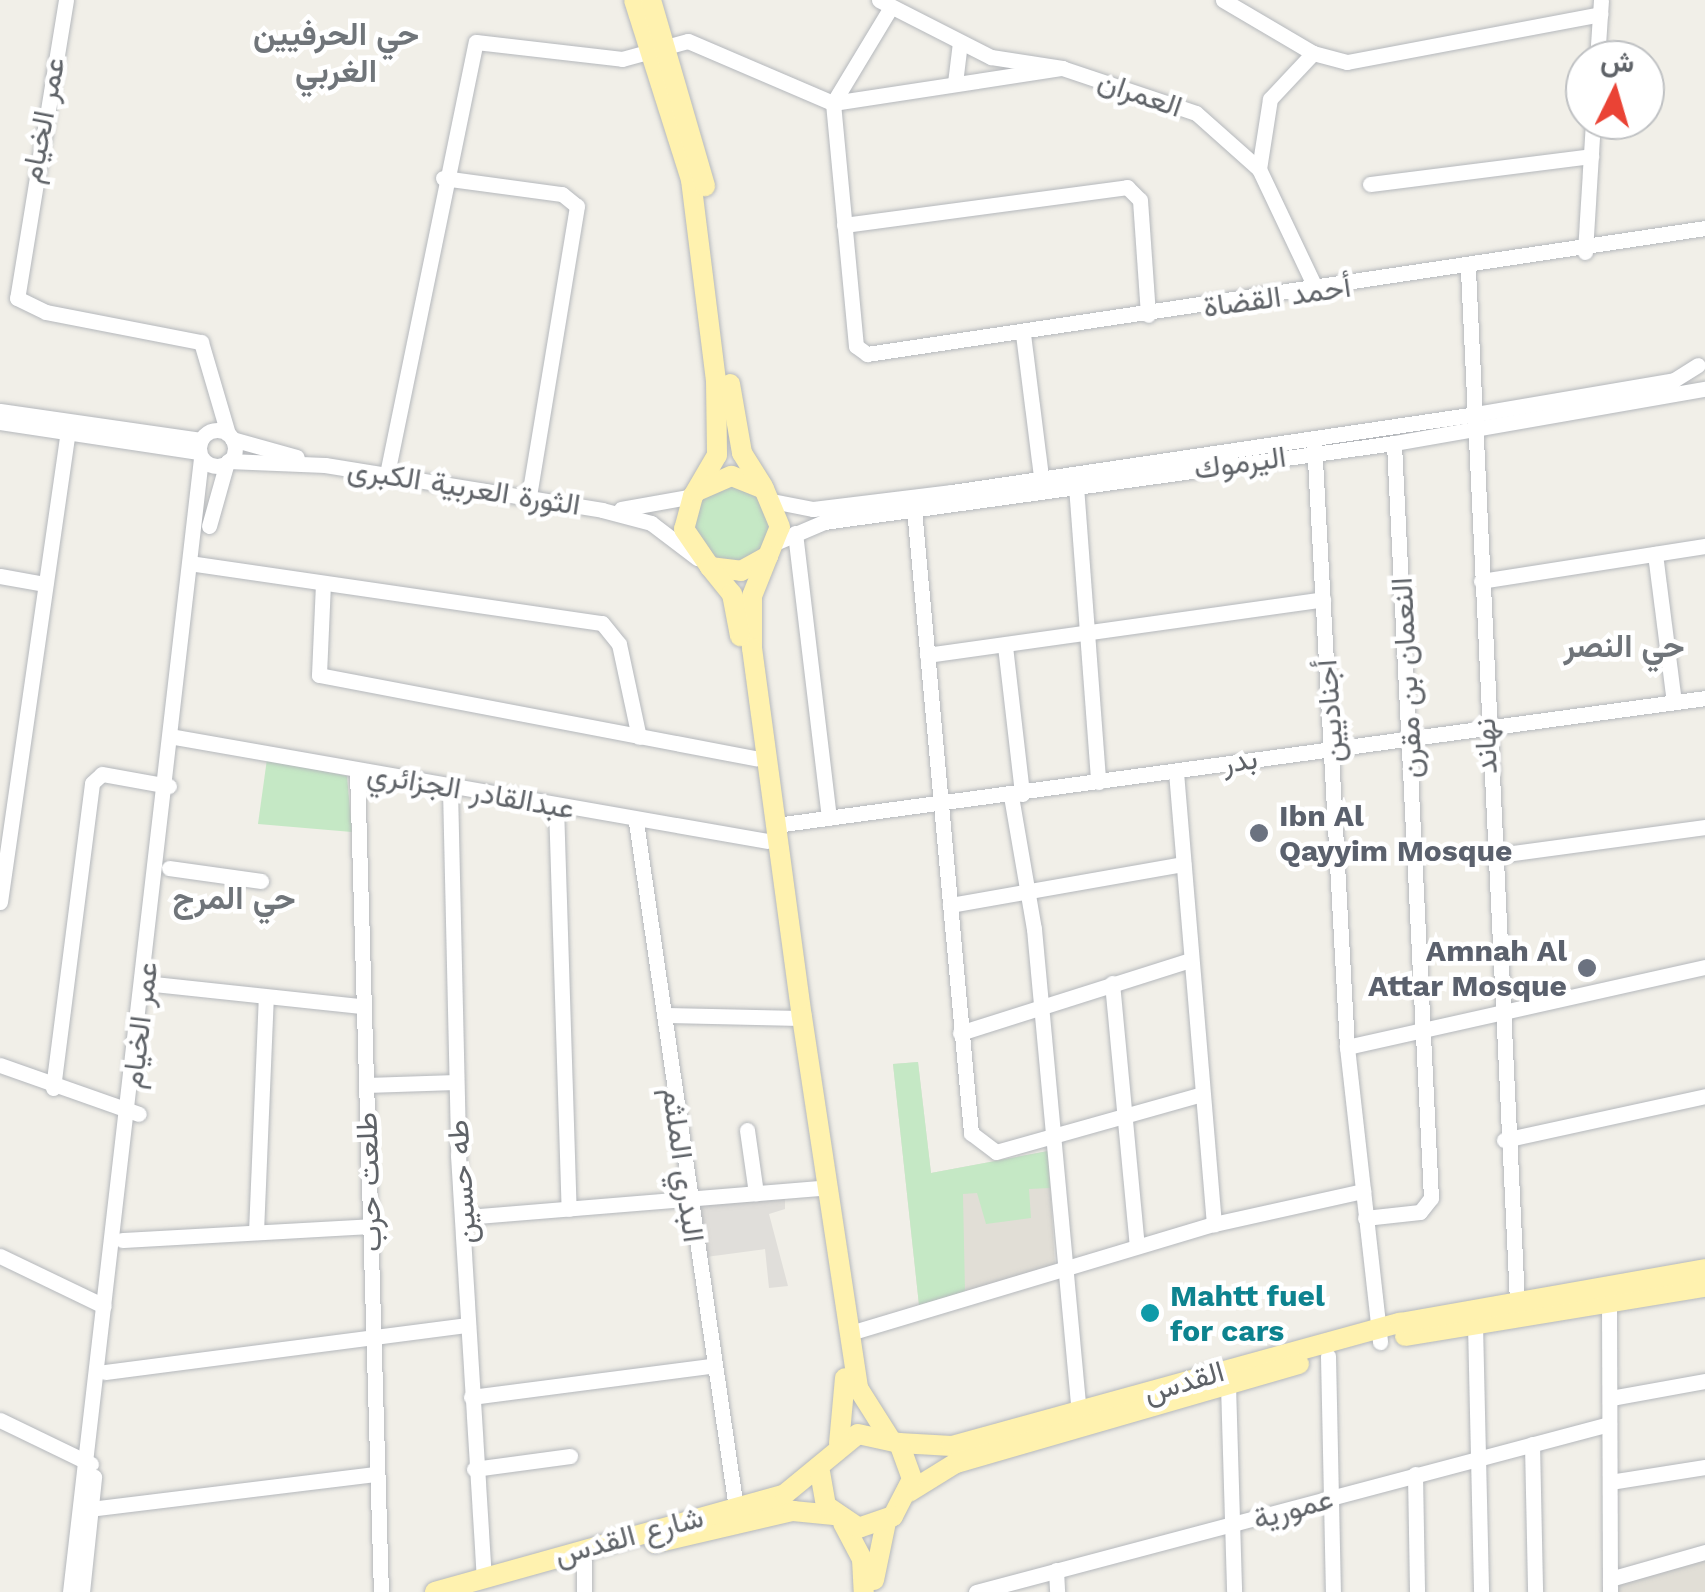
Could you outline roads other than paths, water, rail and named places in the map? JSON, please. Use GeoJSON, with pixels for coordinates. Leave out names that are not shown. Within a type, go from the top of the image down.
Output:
{"type":"FeatureCollection","features":[{"type":"Feature","properties":{"kind":"main road"},"geometry":{"type":"LineString","coordinates":[[634,0],[660,44],[704,180],[735,426],[768,495],[780,544],[752,596],[752,633],[792,1018],[848,1403],[839,1444],[820,1473],[838,1518],[862,1558],[864,1592]]}},
{"type":"Feature","properties":{"kind":"main road"},"geometry":{"type":"LineString","coordinates":[[652,0],[696,212],[720,442],[684,529],[736,607],[756,758],[861,1400],[912,1466],[909,1492],[886,1522],[874,1592]]}},
{"type":"Feature","properties":{"kind":"main road"},"geometry":{"type":"LineString","coordinates":[[696,493],[731,476],[768,495]]}},
{"type":"Feature","properties":{"kind":"main road"},"geometry":{"type":"LineString","coordinates":[[704,562],[741,572],[780,544]]}},
{"type":"Feature","properties":{"kind":"main road","name":"القدس"},"geometry":{"type":"LineString","coordinates":[[894,1440],[952,1446],[1517,1301],[1705,1269]]}},
{"type":"Feature","properties":{"kind":"main road","name":"القدس"},"geometry":{"type":"LineString","coordinates":[[909,1492],[956,1463],[1328,1356],[1379,1335],[1475,1324],[1705,1287]]}},
{"type":"Feature","properties":{"kind":"main road"},"geometry":{"type":"LineString","coordinates":[[839,1444],[858,1434],[894,1440]]}},
{"type":"Feature","properties":{"kind":"main road","name":"شارع القدس"},"geometry":{"type":"LineString","coordinates":[[436,1592],[479,1584],[736,1508],[820,1473]]}},
{"type":"Feature","properties":{"kind":"main road"},"geometry":{"type":"LineString","coordinates":[[479,1584],[783,1512],[886,1522]]}},
{"type":"Feature","properties":{"kind":"street","name":"عمر الخيام"},"geometry":{"type":"LineString","coordinates":[[66,0],[17,298],[46,312],[195,338],[211,356],[214,389],[230,436],[228,462],[200,565]]}},
{"type":"Feature","properties":{"kind":"street"},"geometry":{"type":"LineString","coordinates":[[1223,0],[1313,53],[1347,62],[1601,7],[1599,40]]}},
{"type":"Feature","properties":{"kind":"street"},"geometry":{"type":"LineString","coordinates":[[885,4],[833,103],[844,225],[1127,186],[1140,200],[1148,315]]}},
{"type":"Feature","properties":{"kind":"street","name":"العمران"},"geometry":{"type":"LineString","coordinates":[[885,4],[960,45],[1062,68],[1196,113],[1260,169],[1318,291]]}},
{"type":"Feature","properties":{"kind":"street"},"geometry":{"type":"LineString","coordinates":[[387,474],[443,178],[476,42],[622,59],[660,44],[696,43],[833,103],[1062,68]]}},
{"type":"Feature","properties":{"kind":"street"},"geometry":{"type":"LineString","coordinates":[[955,83],[960,45]]}},
{"type":"Feature","properties":{"kind":"street"},"geometry":{"type":"LineString","coordinates":[[1260,169],[1270,99],[1313,53]]}},
{"type":"Feature","properties":{"kind":"street"},"geometry":{"type":"LineString","coordinates":[[1585,252],[1592,140]]}},
{"type":"Feature","properties":{"kind":"street"},"geometry":{"type":"LineString","coordinates":[[1370,184],[1591,156]]}},
{"type":"Feature","properties":{"kind":"street"},"geometry":{"type":"LineString","coordinates":[[443,178],[562,194],[577,206],[530,496]]}},
{"type":"Feature","properties":{"kind":"street","name":"أحمد القضاة"},"geometry":{"type":"LineString","coordinates":[[844,225],[860,352],[1022,334],[1701,233]]}},
{"type":"Feature","properties":{"kind":"street","name":"نهاند"},"geometry":{"type":"LineString","coordinates":[[1468,270],[1497,1014],[1517,1301]]}},
{"type":"Feature","properties":{"kind":"street"},"geometry":{"type":"LineString","coordinates":[[1022,334],[1042,484]]}},
{"type":"Feature","properties":{"kind":"street"},"geometry":{"type":"LineString","coordinates":[[1702,356],[1705,387]]}},
{"type":"Feature","properties":{"kind":"street","name":"اليرموك"},"geometry":{"type":"LineString","coordinates":[[780,544],[914,509],[1042,484],[1076,486],[1315,445],[1394,443],[1674,380],[1702,356]]}},
{"type":"Feature","properties":{"kind":"street","name":"اليرموك"},"geometry":{"type":"LineString","coordinates":[[768,495],[831,508],[1042,484],[1705,387]]}},
{"type":"Feature","properties":{"kind":"street","name":"عمر الخيام"},"geometry":{"type":"LineString","coordinates":[[149,984],[169,868],[200,565],[201,446],[214,389]]}},
{"type":"Feature","properties":{"kind":"street"},"geometry":{"type":"LineString","coordinates":[[0,411],[68,427]]}},
{"type":"Feature","properties":{"kind":"street"},"geometry":{"type":"LineString","coordinates":[[0,422],[68,427],[201,446]]}},
{"type":"Feature","properties":{"kind":"street"},"geometry":{"type":"LineString","coordinates":[[0,902],[68,427]]}},
{"type":"Feature","properties":{"kind":"street","name":"الثورة العربية الكبرى"},"geometry":{"type":"LineString","coordinates":[[201,446],[230,436],[325,465]]}},
{"type":"Feature","properties":{"kind":"street","name":"النعمان بن مقرن"},"geometry":{"type":"LineString","coordinates":[[1364,1218],[1420,1212],[1431,1198],[1427,1030],[1394,443]]}},
{"type":"Feature","properties":{"kind":"street","name":"أجناديين"},"geometry":{"type":"LineString","coordinates":[[1315,445],[1347,1046],[1379,1335]]}},
{"type":"Feature","properties":{"kind":"street","name":"الثورة العربية الكبرى"},"geometry":{"type":"LineString","coordinates":[[201,446],[228,462],[325,465],[602,510],[652,523],[704,562]]}},
{"type":"Feature","properties":{"kind":"street"},"geometry":{"type":"LineString","coordinates":[[1076,486],[1082,634],[1098,782]]}},
{"type":"Feature","properties":{"kind":"street","name":"الثورة العربية الكبرى"},"geometry":{"type":"LineString","coordinates":[[602,510],[696,493]]}},
{"type":"Feature","properties":{"kind":"street"},"geometry":{"type":"LineString","coordinates":[[914,509],[960,1033],[977,1144],[996,1152],[1199,1095]]}},
{"type":"Feature","properties":{"kind":"street"},"geometry":{"type":"LineString","coordinates":[[780,544],[829,818]]}},
{"type":"Feature","properties":{"kind":"street"},"geometry":{"type":"LineString","coordinates":[[1481,581],[1705,546]]}},
{"type":"Feature","properties":{"kind":"street"},"geometry":{"type":"LineString","coordinates":[[1656,554],[1674,702]]}},
{"type":"Feature","properties":{"kind":"street"},"geometry":{"type":"LineString","coordinates":[[200,565],[613,630],[639,737]]}},
{"type":"Feature","properties":{"kind":"street"},"geometry":{"type":"LineString","coordinates":[[0,576],[45,584]]}},
{"type":"Feature","properties":{"kind":"street"},"geometry":{"type":"LineString","coordinates":[[324,583],[319,675],[756,758]]}},
{"type":"Feature","properties":{"kind":"street"},"geometry":{"type":"LineString","coordinates":[[927,655],[1322,599]]}},
{"type":"Feature","properties":{"kind":"street"},"geometry":{"type":"LineString","coordinates":[[1005,646],[1016,795],[1079,1412]]}},
{"type":"Feature","properties":{"kind":"street","name":"بدر"},"geometry":{"type":"LineString","coordinates":[[771,833],[829,818],[1016,795],[1332,746],[1705,698]]}},
{"type":"Feature","properties":{"kind":"street","name":"عمر الخيام"},"geometry":{"type":"LineString","coordinates":[[70,1592],[106,1372],[169,786],[180,738]]}},
{"type":"Feature","properties":{"kind":"street","name":"عبدالقادر الجزائري"},"geometry":{"type":"LineString","coordinates":[[180,738],[636,822],[771,833]]}},
{"type":"Feature","properties":{"kind":"street"},"geometry":{"type":"LineString","coordinates":[[0,762],[19,764]]}},
{"type":"Feature","properties":{"kind":"street","name":"طلعت حرب"},"geometry":{"type":"LineString","coordinates":[[357,771],[381,1592]]}},
{"type":"Feature","properties":{"kind":"street"},"geometry":{"type":"LineString","coordinates":[[1176,772],[1199,1095],[1214,1224]]}},
{"type":"Feature","properties":{"kind":"street"},"geometry":{"type":"LineString","coordinates":[[53,1088],[92,783],[102,774],[169,786]]}},
{"type":"Feature","properties":{"kind":"street","name":"طه حسين"},"geometry":{"type":"LineString","coordinates":[[450,789],[456,1082],[466,1217],[479,1584]]}},
{"type":"Feature","properties":{"kind":"street"},"geometry":{"type":"LineString","coordinates":[[556,806],[569,1209]]}},
{"type":"Feature","properties":{"kind":"street","name":"البدري الملثم"},"geometry":{"type":"LineString","coordinates":[[636,822],[685,1198],[736,1508]]}},
{"type":"Feature","properties":{"kind":"street"},"geometry":{"type":"LineString","coordinates":[[1491,856],[1705,827]]}},
{"type":"Feature","properties":{"kind":"street"},"geometry":{"type":"LineString","coordinates":[[950,905],[1183,864]]}},
{"type":"Feature","properties":{"kind":"street"},"geometry":{"type":"LineString","coordinates":[[169,868],[261,881]]}},
{"type":"Feature","properties":{"kind":"street"},"geometry":{"type":"LineString","coordinates":[[960,1033],[1040,1004],[1190,960]]}},
{"type":"Feature","properties":{"kind":"street"},"geometry":{"type":"LineString","coordinates":[[1347,1046],[1705,967]]}},
{"type":"Feature","properties":{"kind":"street"},"geometry":{"type":"LineString","coordinates":[[1112,982],[1137,1246]]}},
{"type":"Feature","properties":{"kind":"street"},"geometry":{"type":"LineString","coordinates":[[149,984],[361,1006]]}},
{"type":"Feature","properties":{"kind":"street"},"geometry":{"type":"LineString","coordinates":[[256,1232],[266,997]]}},
{"type":"Feature","properties":{"kind":"street"},"geometry":{"type":"LineString","coordinates":[[664,1015],[792,1018]]}},
{"type":"Feature","properties":{"kind":"street"},"geometry":{"type":"LineString","coordinates":[[0,1066],[53,1088],[134,1113]]}},
{"type":"Feature","properties":{"kind":"street"},"geometry":{"type":"LineString","coordinates":[[366,1085],[456,1082]]}},
{"type":"Feature","properties":{"kind":"street"},"geometry":{"type":"LineString","coordinates":[[1504,1140],[1705,1096]]}},
{"type":"Feature","properties":{"kind":"street","name":"عمر الخيام"},"geometry":{"type":"LineString","coordinates":[[82,1592],[104,1306],[134,1113]]}},
{"type":"Feature","properties":{"kind":"street"},"geometry":{"type":"LineString","coordinates":[[747,1130],[756,1192]]}},
{"type":"Feature","properties":{"kind":"street"},"geometry":{"type":"LineString","coordinates":[[466,1217],[818,1188]]}},
{"type":"Feature","properties":{"kind":"street"},"geometry":{"type":"LineString","coordinates":[[850,1334],[1214,1224],[1364,1191]]}},
{"type":"Feature","properties":{"kind":"street"},"geometry":{"type":"LineString","coordinates":[[122,1240],[372,1226]]}},
{"type":"Feature","properties":{"kind":"street"},"geometry":{"type":"LineString","coordinates":[[0,1256],[104,1306]]}},
{"type":"Feature","properties":{"kind":"street"},"geometry":{"type":"LineString","coordinates":[[1610,1303],[1610,1586],[1705,1552]]}},
{"type":"Feature","properties":{"kind":"street"},"geometry":{"type":"LineString","coordinates":[[1475,1324],[1481,1592]]}},
{"type":"Feature","properties":{"kind":"street"},"geometry":{"type":"LineString","coordinates":[[106,1372],[468,1325]]}},
{"type":"Feature","properties":{"kind":"street"},"geometry":{"type":"LineString","coordinates":[[1328,1356],[1333,1592]]}},
{"type":"Feature","properties":{"kind":"street"},"geometry":{"type":"LineString","coordinates":[[471,1398],[712,1366]]}},
{"type":"Feature","properties":{"kind":"street"},"geometry":{"type":"LineString","coordinates":[[1612,1398],[1705,1381]]}},
{"type":"Feature","properties":{"kind":"street"},"geometry":{"type":"LineString","coordinates":[[1228,1385],[1234,1592]]}},
{"type":"Feature","properties":{"kind":"street"},"geometry":{"type":"LineString","coordinates":[[0,1420],[90,1464]]}},
{"type":"Feature","properties":{"kind":"street","name":"عمورية"},"geometry":{"type":"LineString","coordinates":[[976,1592],[1609,1424]]}},
{"type":"Feature","properties":{"kind":"street"},"geometry":{"type":"LineString","coordinates":[[1532,1444],[1534,1592]]}},
{"type":"Feature","properties":{"kind":"street"},"geometry":{"type":"LineString","coordinates":[[474,1469],[570,1456]]}},
{"type":"Feature","properties":{"kind":"street"},"geometry":{"type":"LineString","coordinates":[[1610,1482],[1705,1467]]}},
{"type":"Feature","properties":{"kind":"street"},"geometry":{"type":"LineString","coordinates":[[90,1509],[376,1474]]}},
{"type":"Feature","properties":{"kind":"street"},"geometry":{"type":"LineString","coordinates":[[1415,1474],[1417,1592]]}},
{"type":"Feature","properties":{"kind":"street"},"geometry":{"type":"LineString","coordinates":[[584,1561],[584,1592]]}},
{"type":"Feature","properties":{"kind":"street"},"geometry":{"type":"LineString","coordinates":[[1056,1570],[1057,1592]]}},
{"type":"Feature","properties":{"kind":"place","name":"Ibn Al Qayyim Mosque"},"geometry":{"type":"Point","coordinates":[1259,833]}},
{"type":"Feature","properties":{"kind":"place","name":"Amnah Al Attar Mosque"},"geometry":{"type":"Point","coordinates":[1587,968]}},
{"type":"Feature","properties":{"kind":"place","name":"Mahtt fuel for cars"},"geometry":{"type":"Point","coordinates":[1150,1313]}},
{"type":"Feature","properties":{"kind":"district","name":"حي الحرفيين الغربي"},"geometry":{"type":"Point","coordinates":[336,54]}},
{"type":"Feature","properties":{"kind":"district","name":"حي النصر"},"geometry":{"type":"Point","coordinates":[1624,646]}},
{"type":"Feature","properties":{"kind":"district","name":"حي المرج"},"geometry":{"type":"Point","coordinates":[234,898]}}]}
